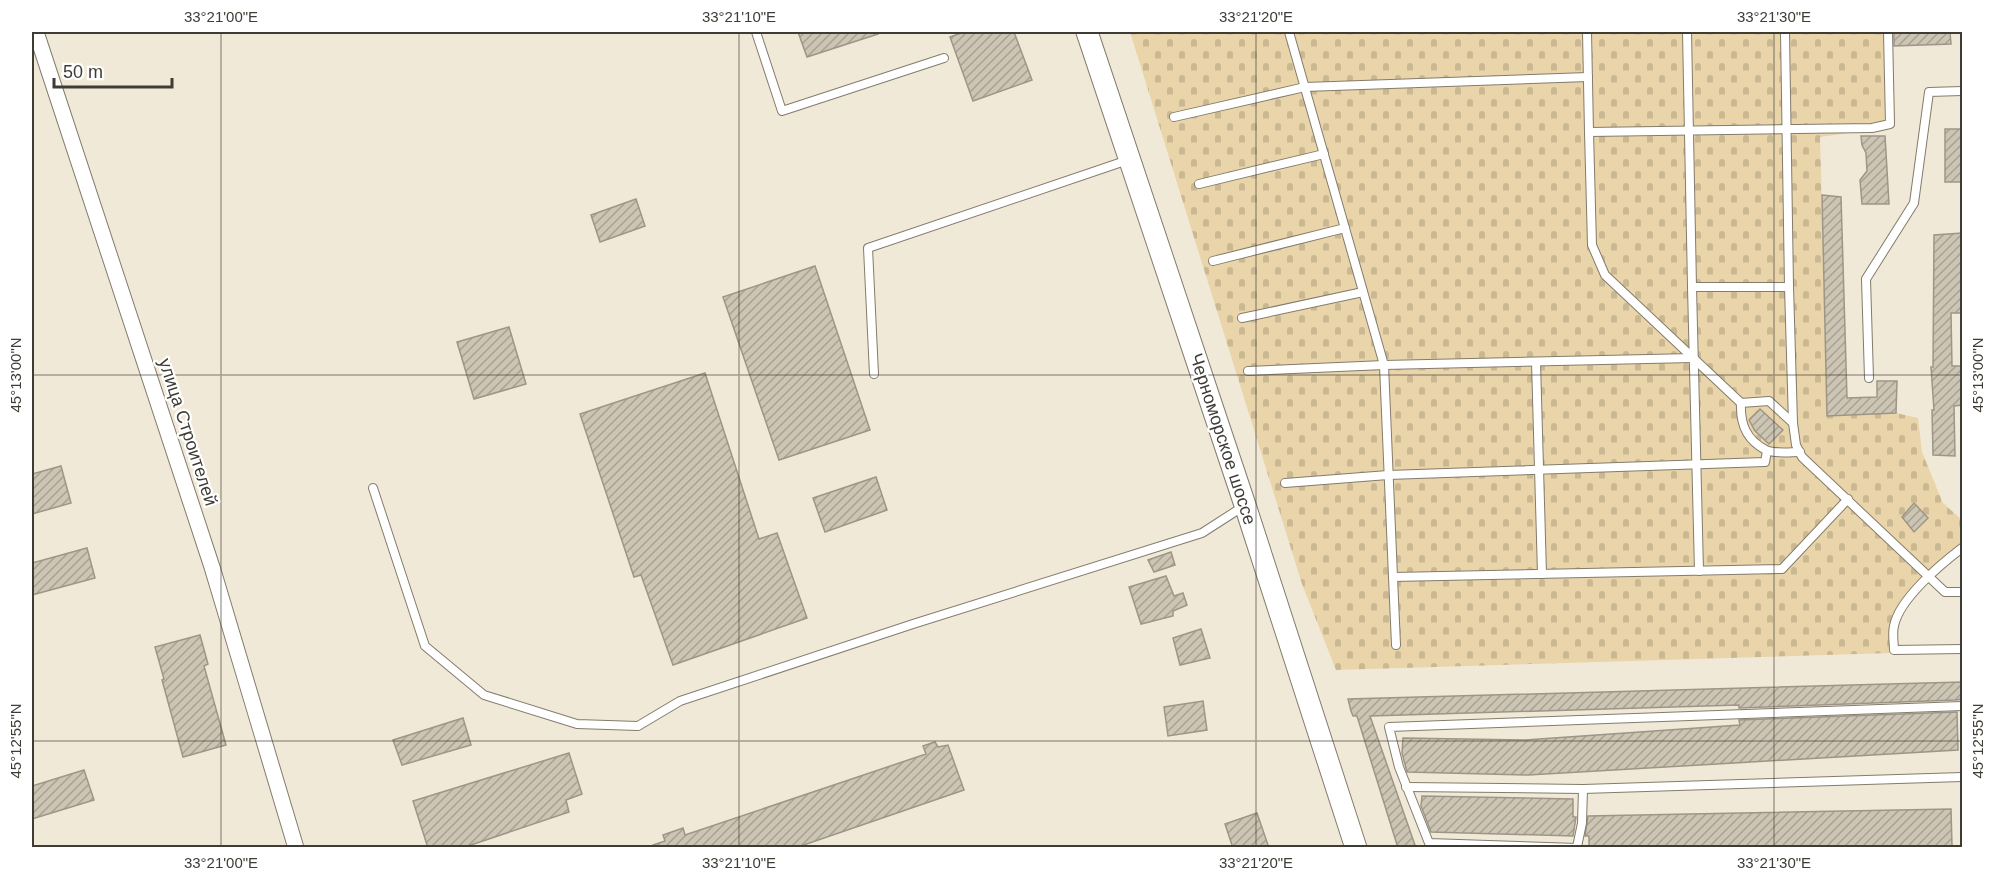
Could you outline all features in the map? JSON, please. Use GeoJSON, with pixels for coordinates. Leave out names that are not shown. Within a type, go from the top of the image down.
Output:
{"type":"FeatureCollection","features":[{"type":"Feature","properties":{"kind":"main road","name":"Черноморское шоссе"},"geometry":{"type":"LineString","coordinates":[[1087,32],[1356,848]]}},
{"type":"Feature","properties":{"kind":"street","name":"улица Строителей"},"geometry":{"type":"LineString","coordinates":[[36,32],[212,567],[296,848]]}},
{"type":"Feature","properties":{"kind":"lane"},"geometry":{"type":"LineString","coordinates":[[756,32],[782,111],[944,58]]}},
{"type":"Feature","properties":{"kind":"lane"},"geometry":{"type":"LineString","coordinates":[[1289,32],[1384,365],[1396,645]]}},
{"type":"Feature","properties":{"kind":"lane"},"geometry":{"type":"LineString","coordinates":[[1587,32],[1592,245],[1605,275],[1741,403],[1769,401],[1793,423]]}},
{"type":"Feature","properties":{"kind":"lane"},"geometry":{"type":"LineString","coordinates":[[1687,32],[1699,571]]}},
{"type":"Feature","properties":{"kind":"lane"},"geometry":{"type":"LineString","coordinates":[[1785,32],[1789,287],[1793,423],[1796,445],[1802,457],[1945,592],[1962,592]]}},
{"type":"Feature","properties":{"kind":"lane"},"geometry":{"type":"LineString","coordinates":[[1589,132],[1872,128],[1890,124],[1888,32]]}},
{"type":"Feature","properties":{"kind":"lane"},"geometry":{"type":"LineString","coordinates":[[1174,117],[1305,87],[1588,77]]}},
{"type":"Feature","properties":{"kind":"lane"},"geometry":{"type":"LineString","coordinates":[[1869,378],[1866,279],[1914,203],[1929,92],[1962,91]]}},
{"type":"Feature","properties":{"kind":"lane"},"geometry":{"type":"LineString","coordinates":[[1199,184],[1324,154]]}},
{"type":"Feature","properties":{"kind":"lane"},"geometry":{"type":"LineString","coordinates":[[874,374],[868,248],[1130,160]]}},
{"type":"Feature","properties":{"kind":"lane"},"geometry":{"type":"LineString","coordinates":[[1213,261],[1345,228]]}},
{"type":"Feature","properties":{"kind":"lane"},"geometry":{"type":"LineString","coordinates":[[1692,287],[1789,287]]}},
{"type":"Feature","properties":{"kind":"lane"},"geometry":{"type":"LineString","coordinates":[[1242,318],[1363,292]]}},
{"type":"Feature","properties":{"kind":"lane"},"geometry":{"type":"LineString","coordinates":[[1248,371],[1384,365],[1693,358]]}},
{"type":"Feature","properties":{"kind":"lane"},"geometry":{"type":"LineString","coordinates":[[1536,362],[1542,574]]}},
{"type":"Feature","properties":{"kind":"lane"},"geometry":{"type":"LineString","coordinates":[[1741,403],[1740,417],[1744,430],[1767,451],[1800,453]]}},
{"type":"Feature","properties":{"kind":"lane"},"geometry":{"type":"LineString","coordinates":[[1286,483],[1388,475],[1765,462],[1767,451]]}},
{"type":"Feature","properties":{"kind":"lane"},"geometry":{"type":"LineString","coordinates":[[373,488],[425,646],[484,695],[577,724],[638,726],[680,701],[1202,533],[1245,506]]}},
{"type":"Feature","properties":{"kind":"lane"},"geometry":{"type":"LineString","coordinates":[[1393,578],[1782,569],[1848,499]]}},
{"type":"Feature","properties":{"kind":"lane"},"geometry":{"type":"LineString","coordinates":[[1962,548],[1937,567],[1908,599],[1894,625],[1894,650],[1962,649]]}},
{"type":"Feature","properties":{"kind":"lane"},"geometry":{"type":"LineString","coordinates":[[1583,789],[1582,823],[1577,847],[1429,843],[1399,767],[1389,727],[1962,706]]}},
{"type":"Feature","properties":{"kind":"lane"},"geometry":{"type":"LineString","coordinates":[[1406,787],[1583,789],[1962,777]]}},
{"type":"Feature","properties":{"kind":"green space"},"geometry":{"type":"Polygon","coordinates":[[[1130,32],[1893,32],[1895,127],[1820,137],[1828,416],[1896,413],[1918,418],[1922,452],[1943,503],[1962,520],[1962,548],[1908,599],[1894,625],[1891,653],[1336,670],[1302,584],[1130,32]]]}},
{"type":"Feature","properties":{"kind":"building"},"geometry":{"type":"Polygon","coordinates":[[[798,32],[877,32],[878,34],[807,57],[798,32]]]}},
{"type":"Feature","properties":{"kind":"building"},"geometry":{"type":"Polygon","coordinates":[[[964,32],[1014,32],[1032,80],[973,101],[950,37],[964,32]]]}},
{"type":"Feature","properties":{"kind":"building"},"geometry":{"type":"Polygon","coordinates":[[[1894,32],[1950,32],[1951,44],[1894,46],[1894,32]]]}},
{"type":"Feature","properties":{"kind":"building"},"geometry":{"type":"Polygon","coordinates":[[[1945,129],[1962,129],[1962,182],[1945,182],[1945,129]]]}},
{"type":"Feature","properties":{"kind":"building"},"geometry":{"type":"Polygon","coordinates":[[[1861,136],[1885,136],[1889,204],[1862,204],[1860,180],[1867,171],[1866,153],[1861,136]]]}},
{"type":"Feature","properties":{"kind":"building"},"geometry":{"type":"Polygon","coordinates":[[[1822,195],[1841,197],[1847,398],[1877,397],[1877,381],[1897,381],[1896,413],[1827,416],[1822,195]]]}},
{"type":"Feature","properties":{"kind":"building"},"geometry":{"type":"Polygon","coordinates":[[[636,199],[645,226],[600,242],[591,215],[636,199]]]}},
{"type":"Feature","properties":{"kind":"building"},"geometry":{"type":"Polygon","coordinates":[[[1962,233],[1962,313],[1951,313],[1952,366],[1962,366],[1962,405],[1954,406],[1955,456],[1933,455],[1932,410],[1934,410],[1931,367],[1933,367],[1934,235],[1962,233]]]}},
{"type":"Feature","properties":{"kind":"building"},"geometry":{"type":"Polygon","coordinates":[[[815,266],[870,430],[779,460],[723,297],[815,266]]]}},
{"type":"Feature","properties":{"kind":"building"},"geometry":{"type":"Polygon","coordinates":[[[509,327],[526,384],[474,399],[457,342],[509,327]]]}},
{"type":"Feature","properties":{"kind":"building"},"geometry":{"type":"Polygon","coordinates":[[[705,373],[759,539],[777,533],[807,618],[673,665],[641,575],[634,577],[580,414],[705,373]]]}},
{"type":"Feature","properties":{"kind":"building"},"geometry":{"type":"Polygon","coordinates":[[[1760,409],[1783,430],[1769,444],[1755,431],[1749,420],[1760,409]]]}},
{"type":"Feature","properties":{"kind":"building"},"geometry":{"type":"Polygon","coordinates":[[[61,466],[71,503],[32,514],[32,474],[61,466]]]}},
{"type":"Feature","properties":{"kind":"building"},"geometry":{"type":"Polygon","coordinates":[[[876,477],[887,510],[825,532],[813,498],[876,477]]]}},
{"type":"Feature","properties":{"kind":"building"},"geometry":{"type":"Polygon","coordinates":[[[1914,503],[1928,518],[1914,532],[1902,517],[1914,503]]]}},
{"type":"Feature","properties":{"kind":"building"},"geometry":{"type":"Polygon","coordinates":[[[87,548],[95,578],[32,595],[32,563],[87,548]]]}},
{"type":"Feature","properties":{"kind":"building"},"geometry":{"type":"Polygon","coordinates":[[[1171,552],[1175,565],[1154,572],[1148,560],[1171,552]]]}},
{"type":"Feature","properties":{"kind":"building"},"geometry":{"type":"Polygon","coordinates":[[[1166,576],[1174,596],[1183,593],[1187,605],[1173,611],[1173,616],[1141,624],[1129,587],[1166,576]]]}},
{"type":"Feature","properties":{"kind":"building"},"geometry":{"type":"Polygon","coordinates":[[[1201,629],[1210,658],[1180,665],[1173,638],[1201,629]]]}},
{"type":"Feature","properties":{"kind":"building"},"geometry":{"type":"Polygon","coordinates":[[[200,635],[208,664],[204,666],[226,745],[183,757],[155,647],[200,635]]]}},
{"type":"Feature","properties":{"kind":"building"},"geometry":{"type":"Polygon","coordinates":[[[1962,682],[1962,699],[1956,700],[1739,708],[1739,705],[1370,716],[1416,848],[1398,848],[1357,716],[1353,716],[1348,699],[1962,682]]]}},
{"type":"Feature","properties":{"kind":"building"},"geometry":{"type":"Polygon","coordinates":[[[1203,701],[1207,730],[1168,736],[1164,707],[1203,701]]]}},
{"type":"Feature","properties":{"kind":"building"},"geometry":{"type":"Polygon","coordinates":[[[1957,712],[1958,750],[1528,775],[1407,772],[1402,753],[1403,738],[1525,740],[1740,725],[1739,720],[1957,712]]]}},
{"type":"Feature","properties":{"kind":"building"},"geometry":{"type":"Polygon","coordinates":[[[463,718],[471,745],[402,765],[393,740],[463,718]]]}},
{"type":"Feature","properties":{"kind":"building"},"geometry":{"type":"Polygon","coordinates":[[[935,742],[938,747],[948,745],[964,790],[795,848],[654,848],[653,845],[665,841],[663,835],[683,828],[685,835],[926,754],[923,746],[935,742]]]}},
{"type":"Feature","properties":{"kind":"building"},"geometry":{"type":"Polygon","coordinates":[[[569,753],[582,794],[566,800],[569,812],[462,848],[428,848],[413,801],[569,753]]]}},
{"type":"Feature","properties":{"kind":"building"},"geometry":{"type":"Polygon","coordinates":[[[84,770],[94,800],[32,819],[32,786],[84,770]]]}},
{"type":"Feature","properties":{"kind":"building"},"geometry":{"type":"Polygon","coordinates":[[[1422,796],[1573,799],[1573,817],[1576,817],[1573,836],[1431,832],[1421,806],[1422,796]]]}},
{"type":"Feature","properties":{"kind":"building"},"geometry":{"type":"Polygon","coordinates":[[[1951,809],[1952,846],[1589,848],[1589,836],[1585,836],[1588,816],[1951,809]]]}},
{"type":"Feature","properties":{"kind":"building"},"geometry":{"type":"Polygon","coordinates":[[[1257,813],[1269,848],[1233,848],[1225,824],[1257,813]]]}}]}
